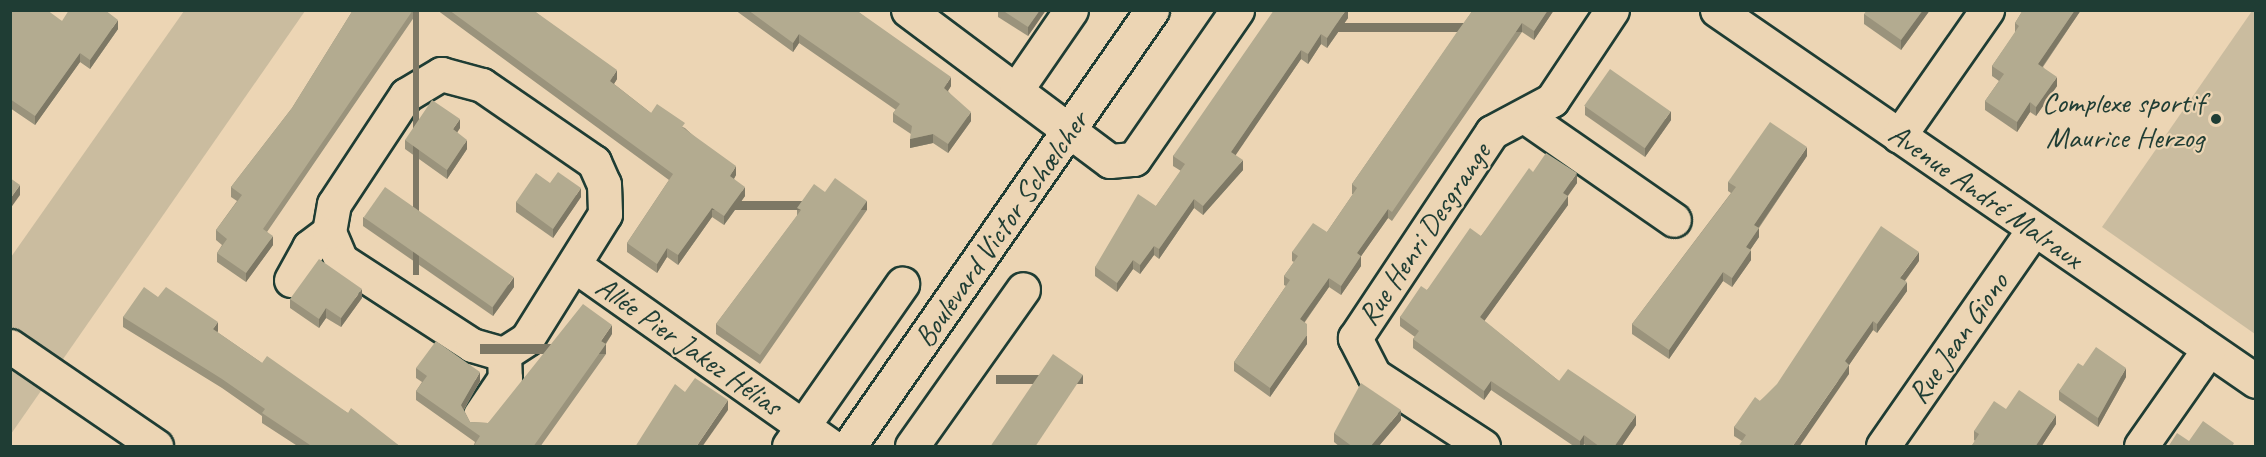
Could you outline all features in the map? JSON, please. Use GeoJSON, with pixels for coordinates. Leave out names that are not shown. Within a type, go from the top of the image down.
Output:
{"type":"FeatureCollection","features":[{"type":"Feature","properties":{"kind":"street"},"geometry":{"type":"LineString","coordinates":[[908,10],[1110,160],[1134,159],[1237,10]]}},
{"type":"Feature","properties":{"kind":"street"},"geometry":{"type":"LineString","coordinates":[[1016,90],[1071,10]]}},
{"type":"Feature","properties":{"kind":"street","name":"Boulevard Victor Schœlcher"},"geometry":{"type":"LineString","coordinates":[[849,447],[1070,132],[1152,10]]}},
{"type":"Feature","properties":{"kind":"street","name":"Rue Henri Desgrange"},"geometry":{"type":"LineString","coordinates":[[1483,447],[1374,375],[1355,338],[1492,132],[1526,117],[1552,100],[1612,10]]}},
{"type":"Feature","properties":{"kind":"street","name":"Avenue André Malraux"},"geometry":{"type":"LineString","coordinates":[[1717,10],[2256,381]]}},
{"type":"Feature","properties":{"kind":"street"},"geometry":{"type":"LineString","coordinates":[[1899,135],[1987,10]]}},
{"type":"Feature","properties":{"kind":"street","name":"Allée Pier Jakez Hélias"},"geometry":{"type":"LineString","coordinates":[[329,232],[334,204],[406,95],[441,74],[482,85],[594,162],[604,184],[605,214],[577,267],[526,339],[504,354]]}},
{"type":"Feature","properties":{"kind":"street"},"geometry":{"type":"LineString","coordinates":[[1526,117],[1674,220]]}},
{"type":"Feature","properties":{"kind":"street","name":"Rue Jean Giono"},"geometry":{"type":"LineString","coordinates":[[1883,447],[2034,229]]}},
{"type":"Feature","properties":{"kind":"street"},"geometry":{"type":"LineString","coordinates":[[291,280],[309,247],[329,232],[341,260],[472,345],[504,354],[505,378],[480,415]]}},
{"type":"Feature","properties":{"kind":"street","name":"Allée Pier Jakez Hélias"},"geometry":{"type":"LineString","coordinates":[[577,267],[796,436],[831,447]]}},
{"type":"Feature","properties":{"kind":"street"},"geometry":{"type":"LineString","coordinates":[[796,436],[902,284]]}},
{"type":"Feature","properties":{"kind":"street"},"geometry":{"type":"LineString","coordinates":[[912,447],[1023,289]]}},
{"type":"Feature","properties":{"kind":"street"},"geometry":{"type":"LineString","coordinates":[[10,346],[156,447]]}},
{"type":"Feature","properties":{"kind":"street"},"geometry":{"type":"LineString","coordinates":[[2141,447],[2209,349]]}},
{"type":"Feature","properties":{"kind":"shaded area"},"geometry":{"type":"Polygon","coordinates":[[[184,11],[305,11],[11,434],[11,257],[184,11]]]}},
{"type":"Feature","properties":{"kind":"shaded area","name":"Complexe sportif Maurice Herzog"},"geometry":{"type":"Polygon","coordinates":[[[2252,11],[2256,11],[2255,334],[2102,227],[2252,11]]]}},
{"type":"Feature","properties":{"kind":"building"},"geometry":{"type":"Polygon","coordinates":[[[10,10],[47,10],[62,21],[69,10],[105,10],[118,20],[90,60],[80,53],[35,116],[10,99],[10,10]]]}},
{"type":"Feature","properties":{"kind":"building"},"geometry":{"type":"Polygon","coordinates":[[[353,10],[413,10],[263,229],[273,236],[246,273],[217,253],[227,239],[216,230],[242,195],[231,187],[292,108],[353,10]]]}},
{"type":"Feature","properties":{"kind":"building"},"geometry":{"type":"Polygon","coordinates":[[[449,10],[533,10],[617,70],[610,81],[651,113],[657,104],[685,123],[682,127],[736,166],[730,176],[745,187],[724,216],[712,208],[678,255],[667,248],[657,264],[627,243],[673,174],[449,10]]]}},
{"type":"Feature","properties":{"kind":"building"},"geometry":{"type":"Polygon","coordinates":[[[748,10],[856,10],[951,77],[944,88],[971,112],[948,144],[933,134],[910,139],[912,126],[893,113],[900,104],[799,34],[793,43],[748,10]]]}},
{"type":"Feature","properties":{"kind":"building"},"geometry":{"type":"Polygon","coordinates":[[[1002,10],[1040,10],[1028,27],[1002,10]]]}},
{"type":"Feature","properties":{"kind":"building"},"geometry":{"type":"Polygon","coordinates":[[[1274,10],[1346,10],[1327,38],[1321,34],[1308,54],[1301,50],[1231,152],[1243,160],[1203,206],[1194,199],[1159,249],[1154,246],[1140,265],[1133,260],[1117,283],[1095,267],[1138,194],[1156,206],[1185,164],[1173,156],[1274,10]]]}},
{"type":"Feature","properties":{"kind":"building"},"geometry":{"type":"Polygon","coordinates":[[[1473,10],[1548,10],[1534,31],[1522,23],[1392,212],[1388,209],[1357,253],[1361,256],[1341,286],[1329,278],[1300,319],[1307,324],[1307,335],[1270,388],[1234,362],[1290,280],[1284,276],[1298,256],[1292,252],[1313,223],[1327,232],[1357,188],[1352,184],[1473,10]]]}},
{"type":"Feature","properties":{"kind":"building"},"geometry":{"type":"Polygon","coordinates":[[[1867,10],[1923,10],[1901,40],[1864,14],[1867,10]]]}},
{"type":"Feature","properties":{"kind":"building"},"geometry":{"type":"Polygon","coordinates":[[[2023,10],[2075,10],[2038,64],[2057,77],[2036,107],[2030,102],[2017,122],[1985,101],[2004,74],[1992,66],[2019,26],[2015,23],[2023,10]]]}},
{"type":"Feature","properties":{"kind":"building"},"geometry":{"type":"Polygon","coordinates":[[[1610,69],[1671,111],[1645,148],[1584,106],[1610,69]]]}},
{"type":"Feature","properties":{"kind":"building"},"geometry":{"type":"Polygon","coordinates":[[[432,100],[460,119],[453,129],[467,140],[447,170],[405,140],[432,100]]]}},
{"type":"Feature","properties":{"kind":"building"},"geometry":{"type":"Polygon","coordinates":[[[1770,122],[1807,147],[1754,225],[1759,228],[1746,247],[1751,250],[1732,278],[1723,272],[1669,350],[1632,324],[1736,187],[1728,182],[1770,122]]]}},
{"type":"Feature","properties":{"kind":"building"},"geometry":{"type":"Polygon","coordinates":[[[1546,153],[1577,173],[1563,193],[1568,196],[1480,317],[1559,381],[1568,369],[1636,415],[1614,447],[1600,447],[1584,435],[1580,441],[1491,381],[1484,391],[1413,339],[1419,331],[1400,317],[1421,286],[1427,290],[1470,228],[1481,236],[1529,168],[1533,172],[1546,153]]]}},
{"type":"Feature","properties":{"kind":"building"},"geometry":{"type":"Polygon","coordinates":[[[558,172],[581,188],[553,229],[516,202],[536,173],[550,183],[558,172]]]}},
{"type":"Feature","properties":{"kind":"building"},"geometry":{"type":"Polygon","coordinates":[[[10,178],[20,185],[10,199],[10,178]]]}},
{"type":"Feature","properties":{"kind":"building"},"geometry":{"type":"Polygon","coordinates":[[[835,178],[867,201],[760,355],[716,324],[801,210],[797,208],[814,184],[825,192],[835,178]]]}},
{"type":"Feature","properties":{"kind":"building"},"geometry":{"type":"Polygon","coordinates":[[[385,187],[514,277],[492,307],[364,217],[385,187]]]}},
{"type":"Feature","properties":{"kind":"building"},"geometry":{"type":"Polygon","coordinates":[[[1881,226],[1919,252],[1900,278],[1907,282],[1877,324],[1873,321],[1845,361],[1849,365],[1792,447],[1738,447],[1746,435],[1734,427],[1755,397],[1760,401],[1777,384],[1881,226]]]}},
{"type":"Feature","properties":{"kind":"building"},"geometry":{"type":"Polygon","coordinates":[[[319,259],[362,289],[341,318],[326,308],[319,319],[290,299],[319,259]]]}},
{"type":"Feature","properties":{"kind":"building"},"geometry":{"type":"Polygon","coordinates":[[[144,287],[158,297],[166,287],[218,322],[213,329],[262,363],[267,356],[348,413],[351,408],[401,447],[313,447],[262,413],[265,409],[222,379],[123,317],[144,287]]]}},
{"type":"Feature","properties":{"kind":"building"},"geometry":{"type":"Polygon","coordinates":[[[583,304],[612,325],[601,341],[606,344],[533,447],[473,447],[480,436],[416,391],[427,376],[416,368],[436,341],[480,372],[461,405],[470,422],[488,423],[583,304]]]}},
{"type":"Feature","properties":{"kind":"building"},"geometry":{"type":"Polygon","coordinates":[[[2096,347],[2126,368],[2098,418],[2059,391],[2078,363],[2083,366],[2096,347]]]}},
{"type":"Feature","properties":{"kind":"building"},"geometry":{"type":"Polygon","coordinates":[[[1053,354],[1083,375],[1035,447],[990,447],[1053,354]]]}},
{"type":"Feature","properties":{"kind":"building"},"geometry":{"type":"Polygon","coordinates":[[[695,378],[728,400],[696,447],[635,447],[675,384],[685,392],[695,378]]]}},
{"type":"Feature","properties":{"kind":"building"},"geometry":{"type":"Polygon","coordinates":[[[1361,383],[1401,410],[1370,447],[1353,447],[1334,433],[1361,383]]]}},
{"type":"Feature","properties":{"kind":"building"},"geometry":{"type":"Polygon","coordinates":[[[2019,390],[2056,415],[2035,447],[1971,447],[1979,434],[1974,431],[1994,401],[2006,409],[2019,390]]]}},
{"type":"Feature","properties":{"kind":"building"},"geometry":{"type":"Polygon","coordinates":[[[2203,421],[2234,443],[2232,447],[2168,447],[2177,433],[2189,441],[2203,421]]]}},
{"type":"Feature","properties":{"kind":"place","name":"Complexe sportif Maurice Herzog"},"geometry":{"type":"Point","coordinates":[2216,119]}}]}
